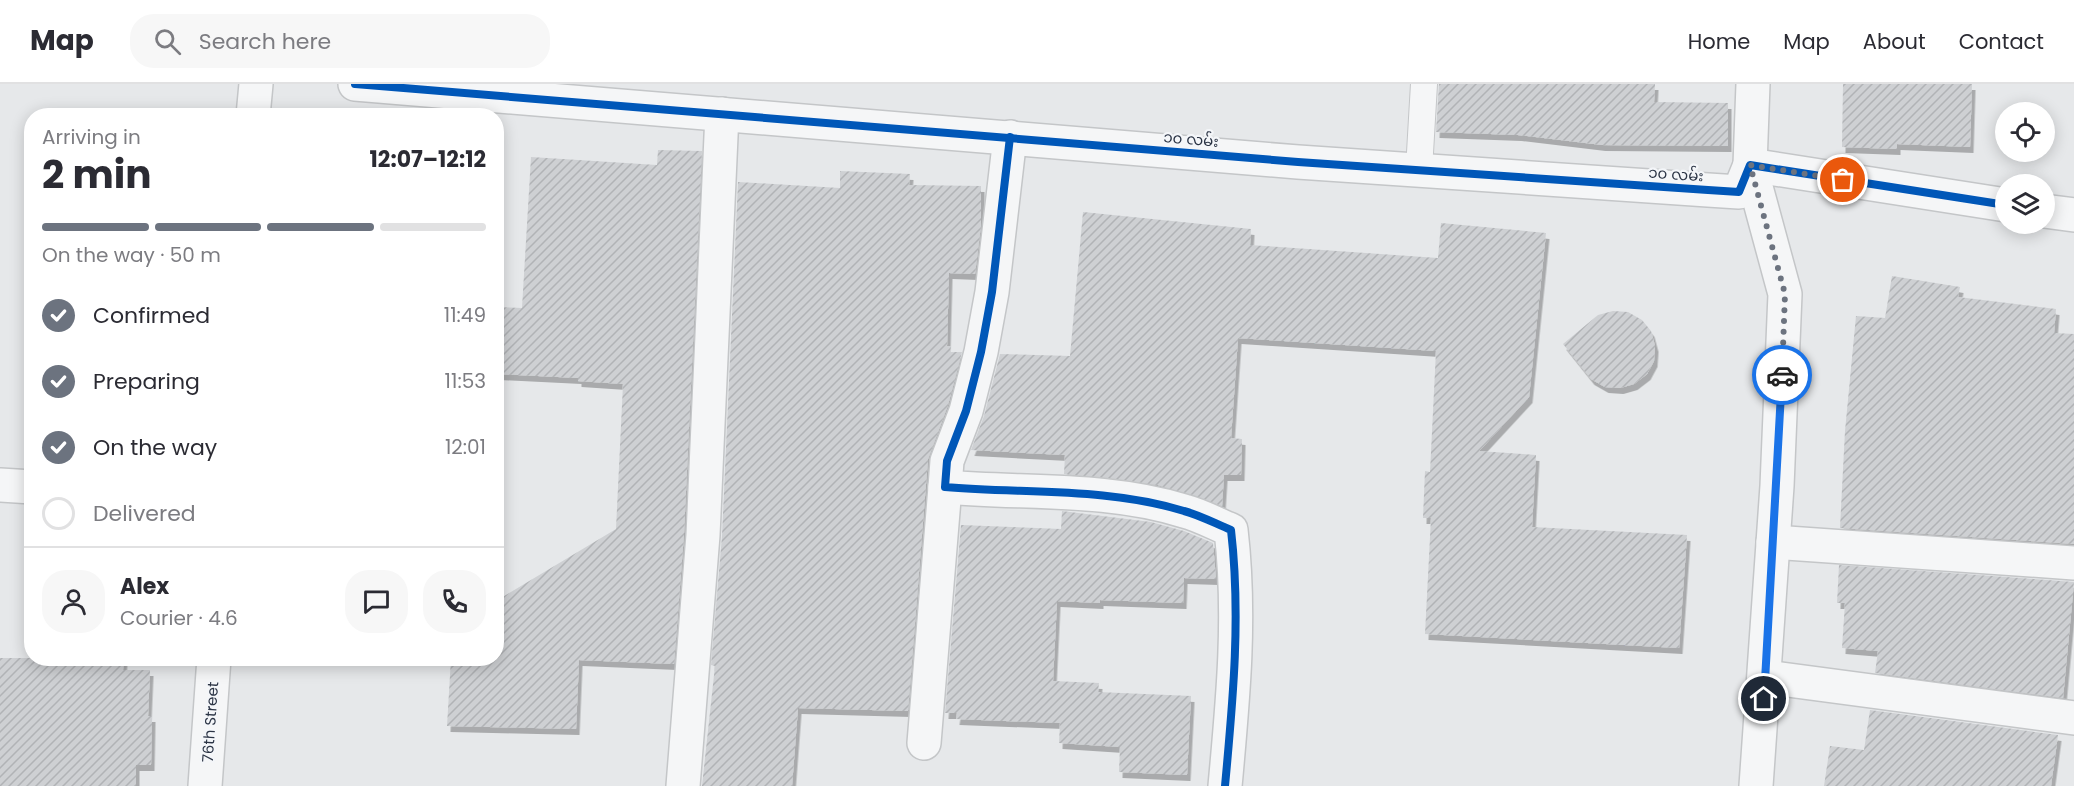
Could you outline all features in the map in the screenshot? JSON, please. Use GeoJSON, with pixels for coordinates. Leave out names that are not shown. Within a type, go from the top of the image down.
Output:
{"type":"FeatureCollection","features":[{"type":"Feature","properties":{"kind":"street"},"geometry":{"type":"LineString","coordinates":[[254,108],[256,84]]}},
{"type":"Feature","properties":{"kind":"street","name":"၁၀ လမ်း"},"geometry":{"type":"LineString","coordinates":[[355,84],[1419,170],[1739,192],[1750,165]]}},
{"type":"Feature","properties":{"kind":"street"},"geometry":{"type":"LineString","coordinates":[[1753,84],[1750,165],[1785,294],[1766,677],[1756,786]]}},
{"type":"Feature","properties":{"kind":"street"},"geometry":{"type":"LineString","coordinates":[[684,786],[703,535],[722,114]]}},
{"type":"Feature","properties":{"kind":"street"},"geometry":{"type":"LineString","coordinates":[[924,743],[947,461],[966,411],[983,342],[992,292],[1010,137]]}},
{"type":"Feature","properties":{"kind":"street"},"geometry":{"type":"LineString","coordinates":[[1750,165],[1995,202]]}},
{"type":"Feature","properties":{"kind":"street"},"geometry":{"type":"LineString","coordinates":[[2055,212],[2074,215]]}},
{"type":"Feature","properties":{"kind":"street"},"geometry":{"type":"LineString","coordinates":[[0,484],[24,486]]}},
{"type":"Feature","properties":{"kind":"street"},"geometry":{"type":"LineString","coordinates":[[945,487],[1002,492],[1065,492],[1130,499],[1184,511],[1231,530],[1237,582],[1236,638],[1225,786]]}},
{"type":"Feature","properties":{"kind":"street"},"geometry":{"type":"LineString","coordinates":[[1773,542],[2074,563]]}},
{"type":"Feature","properties":{"kind":"street","name":"76th Street"},"geometry":{"type":"LineString","coordinates":[[205,786],[213,666]]}},
{"type":"Feature","properties":{"kind":"street"},"geometry":{"type":"LineString","coordinates":[[1766,677],[2074,718]]}},
{"type":"Feature","properties":{"kind":"lane"},"geometry":{"type":"LineString","coordinates":[[1419,170],[1424,84]]}},
{"type":"Feature","properties":{"kind":"building"},"geometry":{"type":"Polygon","coordinates":[[[1439,84],[1655,84],[1654,102],[1728,103],[1728,146],[1602,145],[1518,135],[1436,132],[1439,84]]]}},
{"type":"Feature","properties":{"kind":"building"},"geometry":{"type":"Polygon","coordinates":[[[1843,84],[1972,84],[1970,147],[1897,144],[1897,149],[1842,147],[1843,84]]]}},
{"type":"Feature","properties":{"kind":"building"},"geometry":{"type":"Polygon","coordinates":[[[658,150],[702,151],[684,534],[674,664],[579,660],[576,729],[447,726],[451,666],[504,666],[504,596],[616,529],[623,384],[578,381],[578,378],[504,374],[504,307],[522,308],[531,157],[657,165],[658,150]]]}},
{"type":"Feature","properties":{"kind":"building"},"geometry":{"type":"Polygon","coordinates":[[[840,171],[910,174],[909,185],[981,186],[981,225],[975,274],[949,273],[947,346],[951,346],[950,352],[962,352],[948,405],[928,459],[908,711],[798,708],[792,786],[702,786],[715,666],[711,665],[722,536],[738,182],[840,188],[840,171]]]}},
{"type":"Feature","properties":{"kind":"building"},"geometry":{"type":"Polygon","coordinates":[[[1083,212],[1251,229],[1250,245],[1438,258],[1441,223],[1546,233],[1529,397],[1479,451],[1536,455],[1532,527],[1687,535],[1679,648],[1425,634],[1431,518],[1423,518],[1425,471],[1430,472],[1436,351],[1238,338],[1231,438],[1242,439],[1241,475],[1224,475],[1222,506],[1158,485],[1064,474],[1065,455],[971,450],[984,416],[1000,354],[1070,356],[1083,212]]]}},
{"type":"Feature","properties":{"kind":"building"},"geometry":{"type":"Polygon","coordinates":[[[1892,276],[1960,287],[1958,297],[2056,309],[2054,333],[2074,334],[2074,544],[1840,528],[1845,431],[1856,316],[1885,318],[1892,276]]]}},
{"type":"Feature","properties":{"kind":"building"},"geometry":{"type":"Polygon","coordinates":[[[1613,311],[1628,312],[1642,320],[1651,331],[1655,346],[1654,361],[1647,374],[1634,384],[1620,388],[1605,387],[1591,379],[1563,344],[1598,315],[1613,311]]]}},
{"type":"Feature","properties":{"kind":"building"},"geometry":{"type":"Polygon","coordinates":[[[1062,511],[1151,522],[1184,531],[1213,543],[1216,579],[1184,578],[1183,603],[1057,601],[1053,681],[1099,683],[1098,692],[1191,696],[1187,775],[1119,772],[1120,747],[1059,743],[1060,723],[956,719],[957,713],[945,713],[961,525],[1061,529],[1062,511]]]}},
{"type":"Feature","properties":{"kind":"building"},"geometry":{"type":"Polygon","coordinates":[[[1839,565],[2074,582],[2063,698],[1875,673],[1878,651],[1842,648],[1845,603],[1837,603],[1839,565]]]}},
{"type":"Feature","properties":{"kind":"building"},"geometry":{"type":"Polygon","coordinates":[[[0,658],[24,658],[24,666],[123,666],[123,670],[150,670],[148,716],[152,716],[151,765],[136,765],[136,786],[0,786],[0,658]]]}},
{"type":"Feature","properties":{"kind":"building"},"geometry":{"type":"Polygon","coordinates":[[[1870,710],[2058,735],[2051,786],[1824,786],[1830,746],[1864,750],[1870,710]]]}},
{"type":"Feature","properties":{"kind":"cycle path"},"geometry":{"type":"LineString","coordinates":[[355,84],[1298,162],[1739,192],[1750,165],[1995,203]]}},
{"type":"Feature","properties":{"kind":"cycle path"},"geometry":{"type":"LineString","coordinates":[[1010,137],[992,292],[981,352],[966,411],[947,461],[945,487],[1125,498],[1155,503],[1190,513],[1231,530],[1236,626],[1225,786]]}},
{"type":"Feature","properties":{"kind":"way so far"},"geometry":{"type":"LineString","coordinates":[[1782,375],[1785,294],[1750,165],[1843,180]]}},
{"type":"Feature","properties":{"kind":"route"},"geometry":{"type":"LineString","coordinates":[[1764,699],[1782,375]]}}]}
